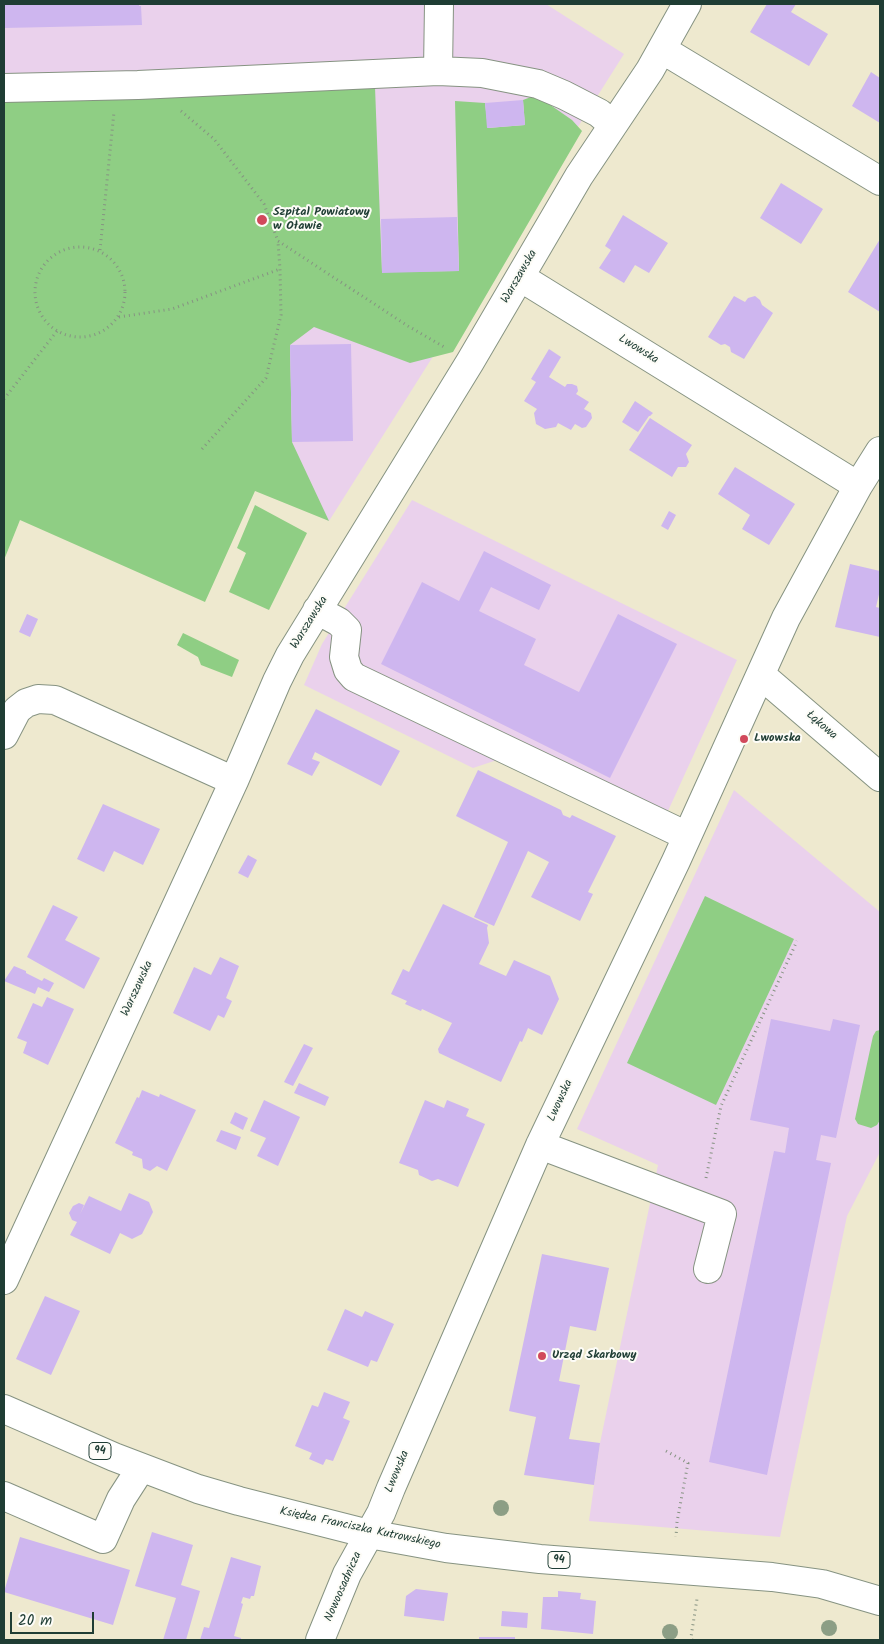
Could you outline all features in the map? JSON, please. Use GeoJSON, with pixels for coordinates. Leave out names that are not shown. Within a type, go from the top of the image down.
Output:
{"type":"FeatureCollection","features":[{"type":"Feature","properties":{"kind":"street"},"geometry":{"type":"LineString","coordinates":[[438,71],[439,4]]}},
{"type":"Feature","properties":{"kind":"street","name":"Warszawska"},"geometry":{"type":"LineString","coordinates":[[4,1280],[234,781],[290,655],[470,362],[579,176],[663,50],[687,4]]}},
{"type":"Feature","properties":{"kind":"street"},"geometry":{"type":"LineString","coordinates":[[663,50],[880,182]]}},
{"type":"Feature","properties":{"kind":"street"},"geometry":{"type":"LineString","coordinates":[[4,88],[438,71],[482,73],[538,84],[599,113],[613,125]]}},
{"type":"Feature","properties":{"kind":"street","name":"Lwowska"},"geometry":{"type":"LineString","coordinates":[[520,277],[858,486]]}},
{"type":"Feature","properties":{"kind":"street","name":"Lwowska"},"geometry":{"type":"LineString","coordinates":[[369,1534],[391,1488],[540,1145],[687,836],[786,618],[858,486],[880,451]]}},
{"type":"Feature","properties":{"kind":"street"},"geometry":{"type":"LineString","coordinates":[[317,610],[339,622],[347,630],[344,657],[348,670],[354,677],[687,836]]}},
{"type":"Feature","properties":{"kind":"street","name":"Łąkowa"},"geometry":{"type":"LineString","coordinates":[[761,675],[880,777]]}},
{"type":"Feature","properties":{"kind":"street"},"geometry":{"type":"LineString","coordinates":[[4,735],[17,710],[38,699],[55,700],[234,781]]}},
{"type":"Feature","properties":{"kind":"street"},"geometry":{"type":"LineString","coordinates":[[540,1145],[722,1214],[708,1269]]}},
{"type":"Feature","properties":{"kind":"street","name":"Księdza Franciszka Kutrowskiego"},"geometry":{"type":"LineString","coordinates":[[4,1409],[141,1468],[198,1489],[238,1502],[369,1534],[446,1548],[540,1559],[772,1577],[822,1584],[880,1601]]}},
{"type":"Feature","properties":{"kind":"street"},"geometry":{"type":"LineString","coordinates":[[4,1496],[103,1538],[121,1499],[141,1468]]}},
{"type":"Feature","properties":{"kind":"street","name":"Nowoosadnicza"},"geometry":{"type":"LineString","coordinates":[[320,1640],[347,1574],[369,1534]]}},
{"type":"Feature","properties":{"kind":"path"},"geometry":{"type":"LineString","coordinates":[[100,250],[117,85]]}},
{"type":"Feature","properties":{"kind":"path"},"geometry":{"type":"LineString","coordinates":[[178,108],[214,139],[264,204],[278,241],[280,269],[281,315],[266,378],[202,449]]}},
{"type":"Feature","properties":{"kind":"path"},"geometry":{"type":"LineString","coordinates":[[278,241],[408,326],[470,362]]}},
{"type":"Feature","properties":{"kind":"path"},"geometry":{"type":"LineString","coordinates":[[85,246],[100,250],[112,259],[122,272],[124,279],[126,287],[125,302],[119,317],[108,328],[94,335],[78,338],[57,331],[41,316],[36,303],[35,288],[38,274],[46,262],[57,252],[71,247],[85,246]]}},
{"type":"Feature","properties":{"kind":"path"},"geometry":{"type":"LineString","coordinates":[[119,317],[172,309],[280,269]]}},
{"type":"Feature","properties":{"kind":"path"},"geometry":{"type":"LineString","coordinates":[[4,400],[57,331]]}},
{"type":"Feature","properties":{"kind":"path"},"geometry":{"type":"LineString","coordinates":[[699,1206],[721,1106],[797,941]]}},
{"type":"Feature","properties":{"kind":"path"},"geometry":{"type":"LineString","coordinates":[[666,1451],[688,1463],[676,1537]]}},
{"type":"Feature","properties":{"kind":"path"},"geometry":{"type":"LineString","coordinates":[[692,1640],[697,1599]]}},
{"type":"Feature","properties":{"kind":"shaded area","name":"Szpital Powiatowy w Oławie"},"geometry":{"type":"Polygon","coordinates":[[[4,4],[546,4],[624,54],[329,521],[50,386],[4,499],[4,4]]]}},
{"type":"Feature","properties":{"kind":"shaded area"},"geometry":{"type":"Polygon","coordinates":[[[412,500],[737,660],[657,835],[503,758],[473,768],[304,685],[322,644],[412,500]]]}},
{"type":"Feature","properties":{"kind":"shaded area"},"geometry":{"type":"Polygon","coordinates":[[[734,790],[880,912],[880,1152],[847,1216],[780,1537],[589,1521],[600,1443],[658,1165],[577,1129],[734,790]]]}},
{"type":"Feature","properties":{"kind":"green space","name":"Szpital Powiatowy w Oławie"},"geometry":{"type":"Polygon","coordinates":[[[375,87],[382,272],[459,271],[455,101],[485,103],[488,128],[525,125],[523,100],[536,95],[572,120],[582,131],[453,352],[410,363],[314,327],[290,345],[292,442],[329,521],[255,491],[205,602],[20,520],[4,560],[4,99],[375,87]]]}},
{"type":"Feature","properties":{"kind":"green space"},"geometry":{"type":"Polygon","coordinates":[[[255,505],[307,533],[269,610],[229,592],[246,553],[237,548],[255,505]]]}},
{"type":"Feature","properties":{"kind":"green space"},"geometry":{"type":"Polygon","coordinates":[[[183,633],[239,660],[232,677],[201,665],[198,657],[177,645],[183,633]]]}},
{"type":"Feature","properties":{"kind":"green space"},"geometry":{"type":"Polygon","coordinates":[[[705,896],[794,939],[716,1105],[627,1063],[705,896]]]}},
{"type":"Feature","properties":{"kind":"green space"},"geometry":{"type":"Polygon","coordinates":[[[880,1030],[880,1120],[877,1125],[871,1128],[858,1124],[855,1119],[873,1036],[876,1031],[880,1030]]]}},
{"type":"Feature","properties":{"kind":"building"},"geometry":{"type":"Polygon","coordinates":[[[4,4],[139,4],[141,6],[142,25],[4,28],[4,4]]]}},
{"type":"Feature","properties":{"kind":"building"},"geometry":{"type":"Polygon","coordinates":[[[767,4],[796,4],[791,12],[828,34],[809,66],[750,32],[767,4]]]}},
{"type":"Feature","properties":{"kind":"building"},"geometry":{"type":"Polygon","coordinates":[[[871,72],[880,78],[880,123],[852,106],[871,72]]]}},
{"type":"Feature","properties":{"kind":"building"},"geometry":{"type":"Polygon","coordinates":[[[523,100],[525,125],[487,128],[485,103],[523,100]]]}},
{"type":"Feature","properties":{"kind":"building"},"geometry":{"type":"Polygon","coordinates":[[[781,183],[823,209],[801,244],[760,218],[781,183]]]}},
{"type":"Feature","properties":{"kind":"building"},"geometry":{"type":"Polygon","coordinates":[[[623,215],[668,243],[649,273],[635,265],[624,283],[599,268],[611,250],[605,246],[623,215]]]}},
{"type":"Feature","properties":{"kind":"building"},"geometry":{"type":"Polygon","coordinates":[[[457,217],[459,271],[382,273],[381,219],[457,217]]]}},
{"type":"Feature","properties":{"kind":"building"},"geometry":{"type":"Polygon","coordinates":[[[880,239],[880,312],[848,292],[880,239]]]}},
{"type":"Feature","properties":{"kind":"building"},"geometry":{"type":"Polygon","coordinates":[[[734,296],[745,302],[748,298],[755,296],[762,305],[773,313],[744,359],[731,352],[730,347],[725,344],[721,345],[708,337],[734,296]]]}},
{"type":"Feature","properties":{"kind":"building"},"geometry":{"type":"Polygon","coordinates":[[[351,344],[353,441],[292,442],[290,345],[351,344]]]}},
{"type":"Feature","properties":{"kind":"building"},"geometry":{"type":"Polygon","coordinates":[[[549,349],[561,357],[549,377],[565,387],[567,384],[577,386],[578,391],[576,394],[589,402],[584,409],[591,413],[592,418],[586,427],[582,428],[575,424],[571,430],[558,423],[556,427],[545,429],[536,424],[534,413],[537,409],[524,401],[536,382],[531,379],[549,349]]]}},
{"type":"Feature","properties":{"kind":"building"},"geometry":{"type":"Polygon","coordinates":[[[635,401],[653,413],[638,432],[622,422],[635,401]]]}},
{"type":"Feature","properties":{"kind":"building"},"geometry":{"type":"Polygon","coordinates":[[[650,418],[692,445],[686,454],[689,462],[686,467],[678,467],[672,477],[629,450],[650,418]]]}},
{"type":"Feature","properties":{"kind":"building"},"geometry":{"type":"Polygon","coordinates":[[[735,467],[795,504],[769,545],[742,529],[750,515],[718,494],[735,467]]]}},
{"type":"Feature","properties":{"kind":"building"},"geometry":{"type":"Polygon","coordinates":[[[669,511],[676,515],[668,530],[661,526],[669,511]]]}},
{"type":"Feature","properties":{"kind":"building"},"geometry":{"type":"Polygon","coordinates":[[[484,551],[551,585],[539,610],[491,587],[479,611],[536,639],[524,665],[579,692],[618,614],[677,644],[610,778],[381,664],[422,582],[459,601],[484,551]]]}},
{"type":"Feature","properties":{"kind":"building"},"geometry":{"type":"Polygon","coordinates":[[[850,564],[880,571],[880,590],[876,607],[880,608],[880,637],[835,627],[850,564]]]}},
{"type":"Feature","properties":{"kind":"building"},"geometry":{"type":"Polygon","coordinates":[[[27,614],[38,619],[30,637],[19,632],[27,614]]]}},
{"type":"Feature","properties":{"kind":"building"},"geometry":{"type":"Polygon","coordinates":[[[316,709],[400,751],[381,786],[315,752],[312,759],[320,762],[312,776],[287,764],[316,709]]]}},
{"type":"Feature","properties":{"kind":"building"},"geometry":{"type":"Polygon","coordinates":[[[478,770],[561,810],[563,815],[570,818],[572,815],[616,836],[588,892],[593,894],[580,921],[531,897],[549,862],[528,851],[494,926],[474,917],[508,842],[456,816],[478,770]]]}},
{"type":"Feature","properties":{"kind":"building"},"geometry":{"type":"Polygon","coordinates":[[[103,804],[160,829],[143,865],[114,851],[104,872],[77,859],[103,804]]]}},
{"type":"Feature","properties":{"kind":"building"},"geometry":{"type":"Polygon","coordinates":[[[248,855],[257,860],[248,878],[238,873],[248,855]]]}},
{"type":"Feature","properties":{"kind":"building"},"geometry":{"type":"Polygon","coordinates":[[[443,904],[488,925],[489,943],[479,964],[506,976],[514,960],[550,976],[559,999],[542,1035],[528,1028],[501,1082],[439,1053],[438,1049],[452,1023],[422,1009],[421,1011],[405,1004],[407,1001],[391,994],[403,969],[409,972],[443,904]]]}},
{"type":"Feature","properties":{"kind":"building"},"geometry":{"type":"Polygon","coordinates":[[[53,905],[78,917],[65,940],[100,958],[84,989],[27,957],[53,905]]]}},
{"type":"Feature","properties":{"kind":"building"},"geometry":{"type":"Polygon","coordinates":[[[220,957],[239,966],[226,998],[232,1001],[224,1018],[218,1015],[210,1031],[173,1013],[194,967],[211,975],[220,957]]]}},
{"type":"Feature","properties":{"kind":"building"},"geometry":{"type":"Polygon","coordinates":[[[14,966],[42,981],[44,978],[54,983],[49,992],[38,987],[35,994],[4,981],[14,966]]]}},
{"type":"Feature","properties":{"kind":"building"},"geometry":{"type":"Polygon","coordinates":[[[47,997],[74,1009],[48,1065],[23,1053],[27,1042],[17,1038],[33,1003],[42,1007],[47,997]]]}},
{"type":"Feature","properties":{"kind":"building"},"geometry":{"type":"Polygon","coordinates":[[[771,1019],[830,1031],[833,1019],[860,1025],[836,1138],[821,1135],[816,1160],[831,1163],[767,1475],[709,1462],[774,1151],[785,1153],[789,1128],[750,1120],[771,1019]]]}},
{"type":"Feature","properties":{"kind":"building"},"geometry":{"type":"Polygon","coordinates":[[[304,1044],[313,1048],[293,1086],[284,1082],[304,1044]]]}},
{"type":"Feature","properties":{"kind":"building"},"geometry":{"type":"Polygon","coordinates":[[[299,1083],[329,1097],[325,1106],[294,1093],[299,1083]]]}},
{"type":"Feature","properties":{"kind":"building"},"geometry":{"type":"Polygon","coordinates":[[[142,1090],[159,1097],[160,1094],[196,1110],[167,1171],[157,1166],[150,1171],[143,1168],[142,1159],[132,1155],[133,1152],[115,1143],[142,1090]]]}},
{"type":"Feature","properties":{"kind":"building"},"geometry":{"type":"Polygon","coordinates":[[[264,1100],[300,1117],[278,1166],[257,1156],[266,1138],[250,1131],[264,1100]]]}},
{"type":"Feature","properties":{"kind":"building"},"geometry":{"type":"Polygon","coordinates":[[[425,1100],[444,1108],[447,1100],[469,1109],[466,1116],[485,1124],[458,1187],[438,1179],[432,1181],[419,1175],[418,1170],[399,1163],[425,1100]]]}},
{"type":"Feature","properties":{"kind":"building"},"geometry":{"type":"Polygon","coordinates":[[[235,1112],[248,1118],[243,1130],[230,1123],[235,1112]]]}},
{"type":"Feature","properties":{"kind":"building"},"geometry":{"type":"Polygon","coordinates":[[[221,1130],[241,1137],[236,1150],[216,1141],[221,1130]]]}},
{"type":"Feature","properties":{"kind":"building"},"geometry":{"type":"Polygon","coordinates":[[[129,1193],[149,1202],[153,1212],[142,1234],[132,1239],[120,1233],[110,1254],[70,1235],[77,1222],[72,1220],[69,1213],[73,1206],[79,1203],[84,1205],[80,1214],[89,1196],[121,1211],[129,1193]]]}},
{"type":"Feature","properties":{"kind":"building","name":"Urząd Skarbowy"},"geometry":{"type":"Polygon","coordinates":[[[542,1254],[609,1268],[596,1331],[570,1326],[559,1381],[580,1385],[569,1439],[600,1443],[594,1485],[524,1475],[536,1417],[509,1411],[542,1254]]]}},
{"type":"Feature","properties":{"kind":"building"},"geometry":{"type":"Polygon","coordinates":[[[45,1296],[80,1311],[51,1375],[16,1359],[45,1296]]]}},
{"type":"Feature","properties":{"kind":"building"},"geometry":{"type":"Polygon","coordinates":[[[345,1309],[362,1317],[365,1311],[394,1324],[377,1362],[371,1360],[368,1367],[327,1350],[345,1309]]]}},
{"type":"Feature","properties":{"kind":"building"},"geometry":{"type":"Polygon","coordinates":[[[324,1392],[350,1402],[343,1418],[350,1421],[333,1461],[326,1459],[323,1465],[309,1459],[312,1453],[295,1446],[312,1405],[318,1407],[324,1392]]]}},
{"type":"Feature","properties":{"kind":"building"},"geometry":{"type":"Polygon","coordinates":[[[152,1532],[193,1545],[181,1585],[200,1591],[186,1640],[163,1640],[176,1598],[135,1586],[152,1532]]]}},
{"type":"Feature","properties":{"kind":"building"},"geometry":{"type":"Polygon","coordinates":[[[20,1537],[130,1570],[113,1625],[4,1592],[20,1537]]]}},
{"type":"Feature","properties":{"kind":"building"},"geometry":{"type":"Polygon","coordinates":[[[231,1557],[261,1566],[254,1596],[251,1596],[250,1599],[243,1597],[241,1603],[243,1604],[234,1636],[241,1638],[241,1640],[200,1640],[204,1627],[209,1628],[231,1557]]]}},
{"type":"Feature","properties":{"kind":"building"},"geometry":{"type":"Polygon","coordinates":[[[416,1589],[448,1593],[444,1621],[404,1616],[406,1596],[416,1589]]]}},
{"type":"Feature","properties":{"kind":"building"},"geometry":{"type":"Polygon","coordinates":[[[558,1591],[581,1593],[580,1599],[596,1601],[593,1634],[541,1629],[543,1597],[558,1597],[558,1591]]]}},
{"type":"Feature","properties":{"kind":"building"},"geometry":{"type":"Polygon","coordinates":[[[502,1611],[528,1613],[527,1628],[501,1626],[502,1611]]]}},
{"type":"Feature","properties":{"kind":"building"},"geometry":{"type":"Polygon","coordinates":[[[479,1637],[515,1637],[515,1640],[479,1640],[479,1637]]]}},
{"type":"Feature","properties":{"kind":"place","name":"Szpital Powiatowy w Oławie"},"geometry":{"type":"Point","coordinates":[262,220]}},
{"type":"Feature","properties":{"kind":"place","name":"Lwowska"},"geometry":{"type":"Point","coordinates":[744,739]}},
{"type":"Feature","properties":{"kind":"place","name":"Urząd Skarbowy"},"geometry":{"type":"Point","coordinates":[542,1356]}}]}
